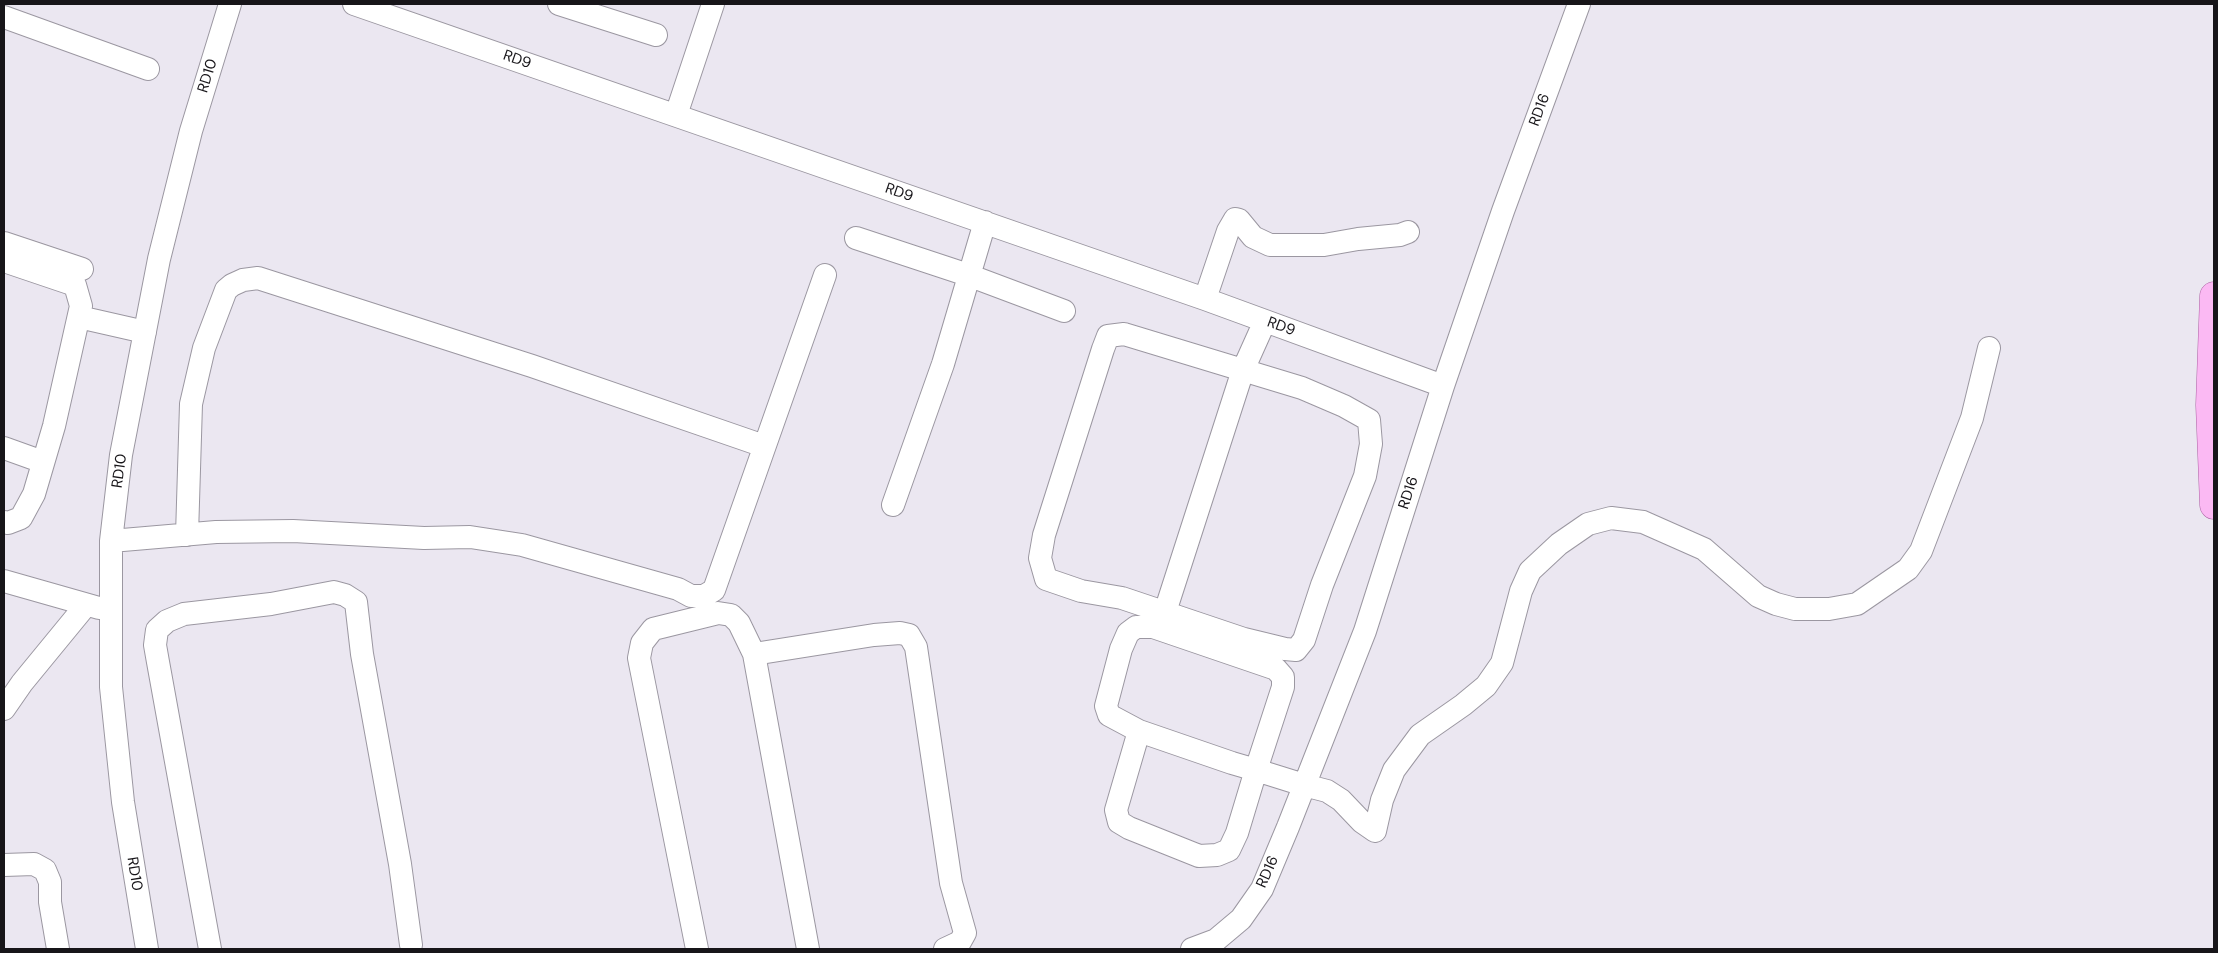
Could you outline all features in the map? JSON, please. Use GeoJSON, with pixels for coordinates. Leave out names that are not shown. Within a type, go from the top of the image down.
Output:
{"type":"FeatureCollection","features":[{"type":"Feature","properties":{"kind":"main road"},"geometry":{"type":"LineString","coordinates":[[2214,296],[2210,405],[2214,505]]}},
{"type":"Feature","properties":{"kind":"street","name":"RD10"},"geometry":{"type":"LineString","coordinates":[[147,949],[124,802],[112,696],[111,541],[121,456],[159,259],[191,131],[230,4]]}},
{"type":"Feature","properties":{"kind":"street","name":"RD9"},"geometry":{"type":"LineString","coordinates":[[358,4],[1205,299],[1443,386]]}},
{"type":"Feature","properties":{"kind":"street"},"geometry":{"type":"LineString","coordinates":[[559,4],[656,35]]}},
{"type":"Feature","properties":{"kind":"street"},"geometry":{"type":"LineString","coordinates":[[676,116],[713,4]]}},
{"type":"Feature","properties":{"kind":"street","name":"RD16"},"geometry":{"type":"LineString","coordinates":[[1192,949],[1216,940],[1241,919],[1262,888],[1365,631],[1443,386],[1503,211],[1579,4]]}},
{"type":"Feature","properties":{"kind":"street"},"geometry":{"type":"LineString","coordinates":[[5,23],[148,69]]}},
{"type":"Feature","properties":{"kind":"street"},"geometry":{"type":"LineString","coordinates":[[1205,299],[1228,231],[1235,219],[1239,220],[1253,237],[1270,245],[1324,245],[1358,239],[1400,235],[1408,232]]}},
{"type":"Feature","properties":{"kind":"street"},"geometry":{"type":"LineString","coordinates":[[893,505],[943,364],[984,222]]}},
{"type":"Feature","properties":{"kind":"street"},"geometry":{"type":"LineString","coordinates":[[856,238],[968,275],[1064,312]]}},
{"type":"Feature","properties":{"kind":"street"},"geometry":{"type":"LineString","coordinates":[[4,243],[82,269]]}},
{"type":"Feature","properties":{"kind":"street"},"geometry":{"type":"LineString","coordinates":[[4,261],[75,285],[81,306],[54,426],[34,494],[21,518],[4,522]]}},
{"type":"Feature","properties":{"kind":"street"},"geometry":{"type":"LineString","coordinates":[[111,541],[216,532],[293,531],[424,538],[470,537],[522,545],[678,589],[691,596],[704,596],[714,590],[825,276]]}},
{"type":"Feature","properties":{"kind":"street"},"geometry":{"type":"LineString","coordinates":[[187,535],[191,404],[204,348],[226,290],[238,282],[258,278],[532,366],[764,446]]}},
{"type":"Feature","properties":{"kind":"street"},"geometry":{"type":"LineString","coordinates":[[79,317],[145,332]]}},
{"type":"Feature","properties":{"kind":"street"},"geometry":{"type":"LineString","coordinates":[[1165,612],[1243,370],[1265,321]]}},
{"type":"Feature","properties":{"kind":"street"},"geometry":{"type":"LineString","coordinates":[[1124,334],[1302,388],[1344,406],[1369,420],[1371,444],[1365,476],[1322,585],[1304,640],[1296,650],[1244,639],[1165,612],[1122,598],[1081,591],[1046,579],[1041,570],[1040,558],[1044,535],[1108,336],[1124,334]]}},
{"type":"Feature","properties":{"kind":"street"},"geometry":{"type":"LineString","coordinates":[[1139,731],[1116,810],[1119,822],[1129,828],[1200,856],[1217,855],[1229,850],[1237,833],[1256,770],[1283,687],[1283,677],[1276,669],[1152,627],[1136,627],[1128,632],[1121,649],[1106,706],[1109,715],[1139,731],[1256,770],[1327,791],[1341,800],[1362,822],[1376,831],[1382,800],[1394,770],[1420,735],[1463,705],[1486,686],[1502,663],[1521,591],[1530,571],[1559,544],[1588,524],[1611,518],[1643,522],[1704,549],[1758,596],[1776,604],[1795,609],[1829,609],[1857,604],[1908,569],[1921,551],[1972,418],[1988,348]]}},
{"type":"Feature","properties":{"kind":"street"},"geometry":{"type":"LineString","coordinates":[[4,448],[43,462]]}},
{"type":"Feature","properties":{"kind":"street"},"geometry":{"type":"LineString","coordinates":[[4,581],[111,611]]}},
{"type":"Feature","properties":{"kind":"street"},"geometry":{"type":"LineString","coordinates":[[210,949],[155,646],[156,630],[167,620],[184,614],[271,604],[334,592],[345,595],[356,602],[362,654],[400,864],[411,945]]}},
{"type":"Feature","properties":{"kind":"street"},"geometry":{"type":"LineString","coordinates":[[4,709],[7,702],[86,604]]}},
{"type":"Feature","properties":{"kind":"street"},"geometry":{"type":"LineString","coordinates":[[698,949],[639,658],[642,643],[653,629],[718,613],[731,615],[739,623],[754,654],[808,949]]}},
{"type":"Feature","properties":{"kind":"street"},"geometry":{"type":"LineString","coordinates":[[754,654],[874,635],[900,633],[910,635],[916,647],[951,883],[965,933],[960,942],[945,949]]}},
{"type":"Feature","properties":{"kind":"street"},"geometry":{"type":"LineString","coordinates":[[4,865],[34,864],[45,870],[50,882],[50,902],[58,949]]}}]}
